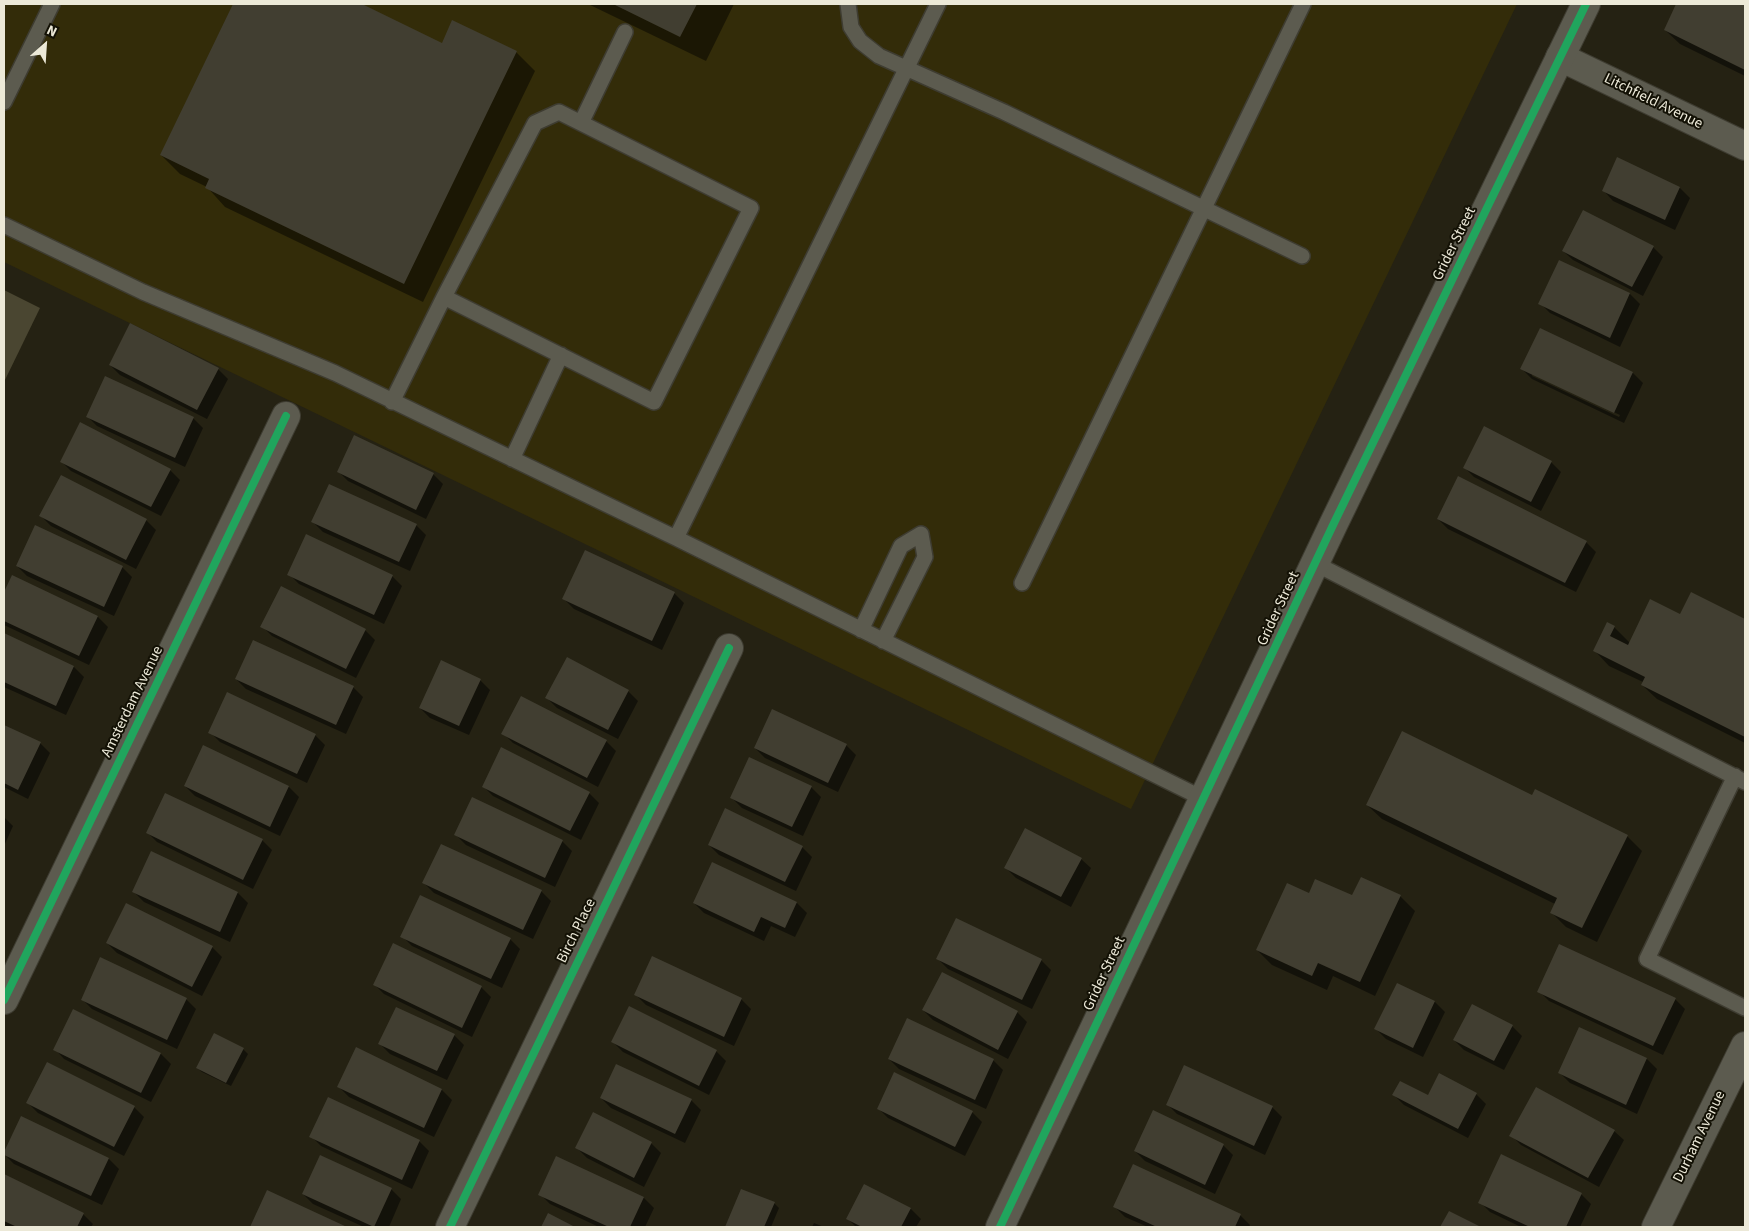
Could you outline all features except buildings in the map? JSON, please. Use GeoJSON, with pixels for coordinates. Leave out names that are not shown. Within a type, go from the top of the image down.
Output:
{"type":"FeatureCollection","features":[{"type":"Feature","properties":{"kind":"street","name":"Grider Street"},"geometry":{"type":"LineString","coordinates":[[1000,1227],[1334,523],[1586,4]]}},
{"type":"Feature","properties":{"kind":"street","name":"Litchfield Avenue"},"geometry":{"type":"LineString","coordinates":[[1560,57],[1745,146]]}},
{"type":"Feature","properties":{"kind":"street","name":"Amsterdam Avenue"},"geometry":{"type":"LineString","coordinates":[[4,1000],[286,416]]}},
{"type":"Feature","properties":{"kind":"street","name":"Birch Place"},"geometry":{"type":"LineString","coordinates":[[450,1227],[729,648]]}},
{"type":"Feature","properties":{"kind":"street","name":"Durham Avenue"},"geometry":{"type":"LineString","coordinates":[[1656,1227],[1745,1046]]}},
{"type":"Feature","properties":{"kind":"lane"},"geometry":{"type":"LineString","coordinates":[[4,102],[52,4]]}},
{"type":"Feature","properties":{"kind":"lane"},"geometry":{"type":"LineString","coordinates":[[848,4],[851,27],[860,41],[879,56],[1004,112],[1302,256]]}},
{"type":"Feature","properties":{"kind":"lane"},"geometry":{"type":"LineString","coordinates":[[676,538],[938,4]]}},
{"type":"Feature","properties":{"kind":"lane"},"geometry":{"type":"LineString","coordinates":[[1022,584],[1303,4]]}},
{"type":"Feature","properties":{"kind":"lane"},"geometry":{"type":"LineString","coordinates":[[581,123],[625,32]]}},
{"type":"Feature","properties":{"kind":"lane"},"geometry":{"type":"LineString","coordinates":[[392,402],[444,297],[535,123],[559,112],[751,208],[654,402],[444,297]]}},
{"type":"Feature","properties":{"kind":"lane"},"geometry":{"type":"LineString","coordinates":[[4,225],[143,292],[335,373],[676,538],[1204,799]]}},
{"type":"Feature","properties":{"kind":"lane"},"geometry":{"type":"LineString","coordinates":[[512,459],[560,355]]}},
{"type":"Feature","properties":{"kind":"lane"},"geometry":{"type":"LineString","coordinates":[[861,630],[901,546],[921,534],[925,557],[883,640]]}},
{"type":"Feature","properties":{"kind":"lane"},"geometry":{"type":"LineString","coordinates":[[1316,564],[1740,779],[1647,958],[1745,1008]]}},
{"type":"Feature","properties":{"kind":"shaded area"},"geometry":{"type":"Polygon","coordinates":[[[4,4],[1517,4],[1131,809],[4,262],[4,4]]]}},
{"type":"Feature","properties":{"kind":"shaded area"},"geometry":{"type":"Polygon","coordinates":[[[4,290],[40,308],[4,382],[4,290]]]}},
{"type":"Feature","properties":{"kind":"cycle path"},"geometry":{"type":"LineString","coordinates":[[1000,1227],[1334,523],[1586,4]]}},
{"type":"Feature","properties":{"kind":"cycle path"},"geometry":{"type":"LineString","coordinates":[[4,1000],[286,416]]}},
{"type":"Feature","properties":{"kind":"cycle path"},"geometry":{"type":"LineString","coordinates":[[450,1227],[729,648]]}}]}
